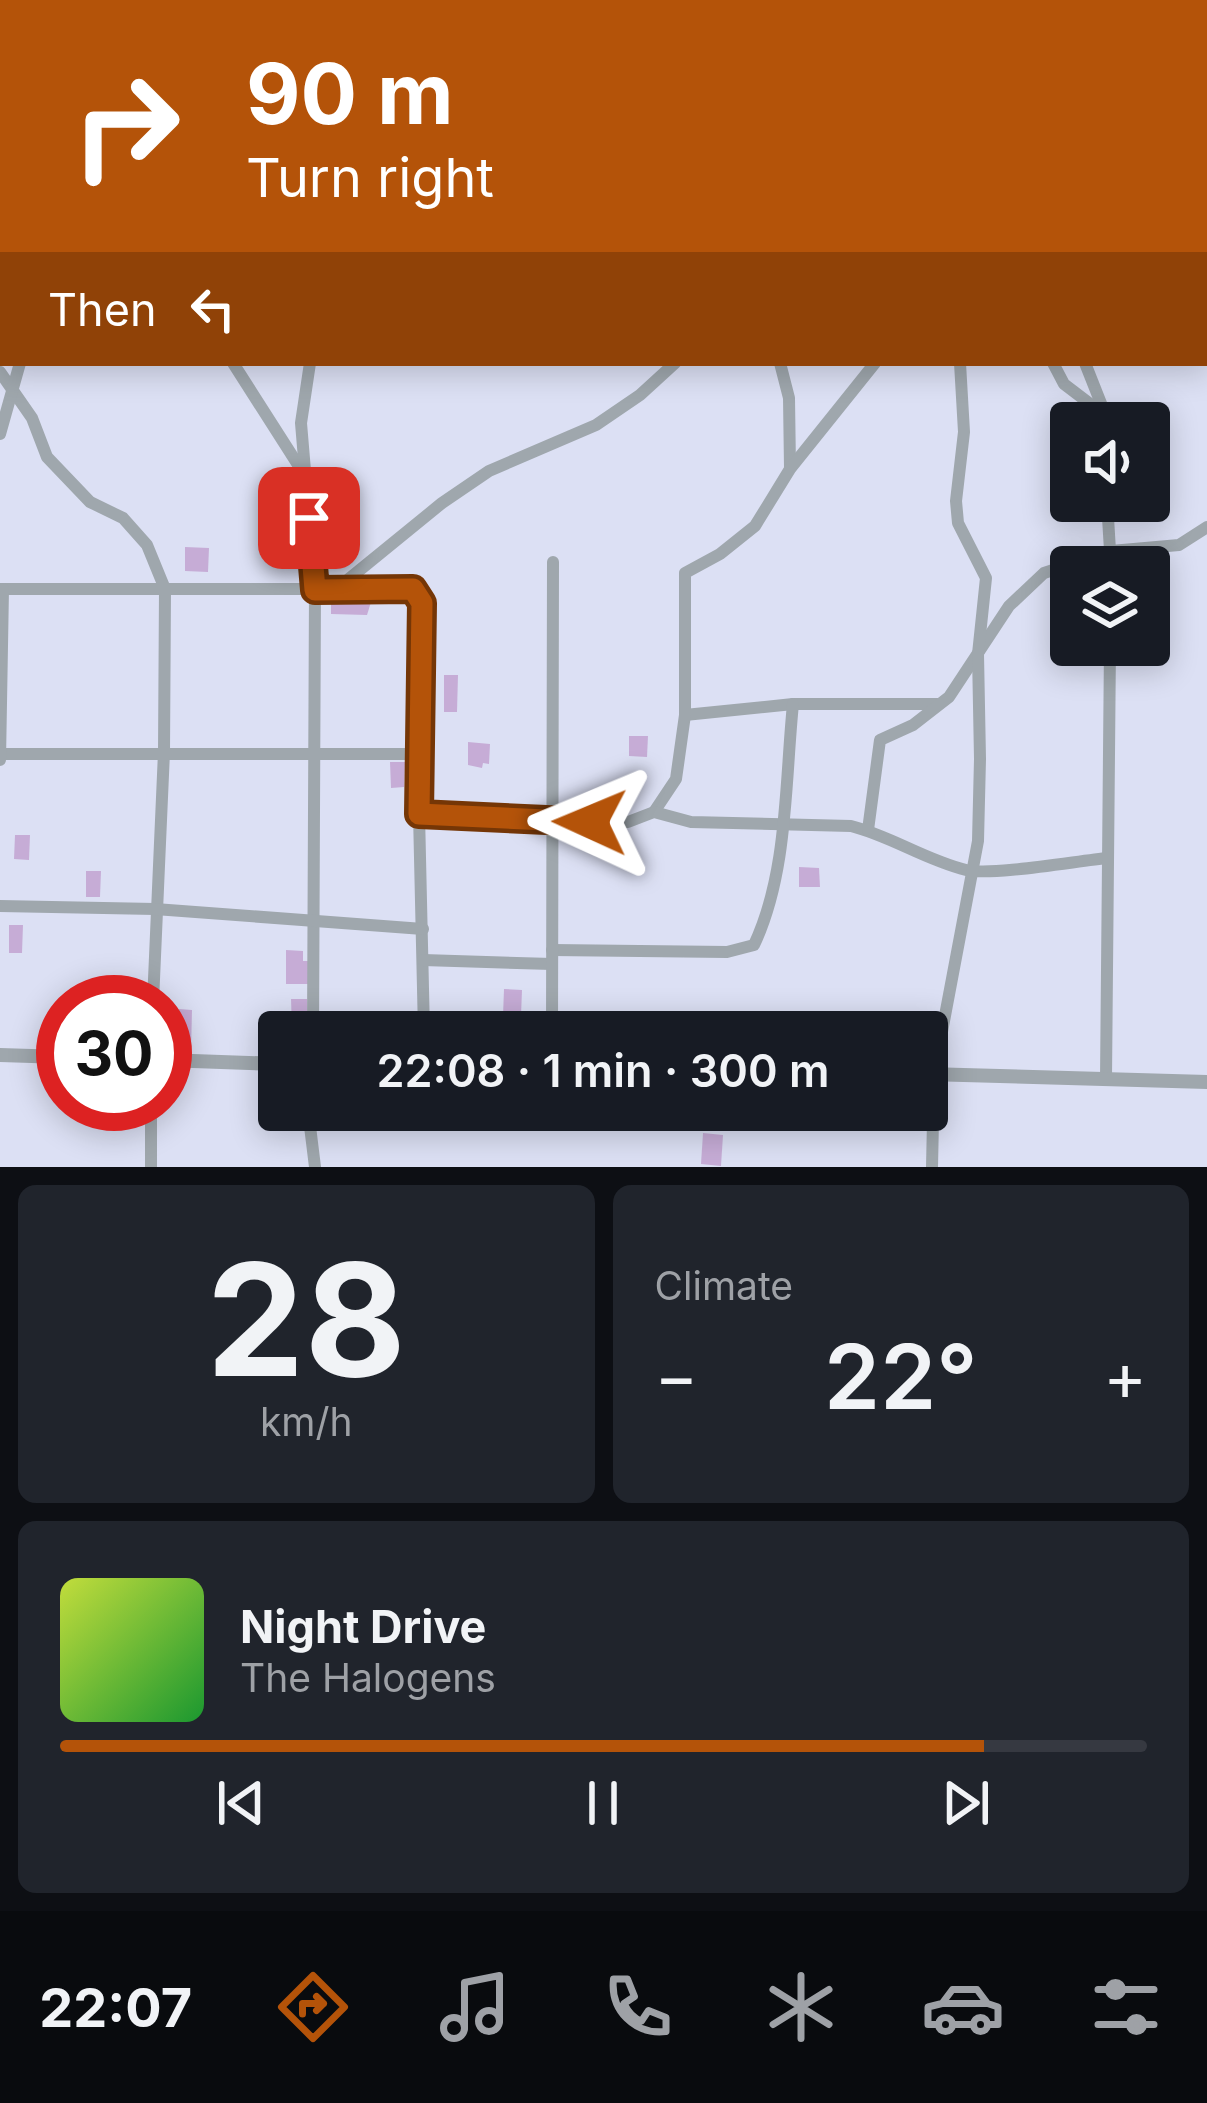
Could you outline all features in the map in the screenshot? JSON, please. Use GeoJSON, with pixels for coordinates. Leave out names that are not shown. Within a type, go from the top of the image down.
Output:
{"type":"FeatureCollection","features":[{"type":"Feature","properties":{"kind":"street"},"geometry":{"type":"LineString","coordinates":[[0,434],[19,366]]}},
{"type":"Feature","properties":{"kind":"street"},"geometry":{"type":"LineString","coordinates":[[235,366],[305,477]]}},
{"type":"Feature","properties":{"kind":"street"},"geometry":{"type":"LineString","coordinates":[[310,366],[302,422],[315,590],[314,1011]]}},
{"type":"Feature","properties":{"kind":"street"},"geometry":{"type":"LineString","coordinates":[[333,592],[489,471],[596,425],[672,366]]}},
{"type":"Feature","properties":{"kind":"street"},"geometry":{"type":"LineString","coordinates":[[781,366],[789,398],[790,469]]}},
{"type":"Feature","properties":{"kind":"street"},"geometry":{"type":"LineString","coordinates":[[419,814],[553,823],[628,822],[654,812],[676,779],[685,715],[685,573],[720,554],[755,526],[790,469],[873,366]]}},
{"type":"Feature","properties":{"kind":"street"},"geometry":{"type":"LineString","coordinates":[[943,1011],[977,842],[978,654],[986,578],[958,523],[964,432],[960,366]]}},
{"type":"Feature","properties":{"kind":"street"},"geometry":{"type":"LineString","coordinates":[[1055,366],[1064,384],[1086,402]]}},
{"type":"Feature","properties":{"kind":"street"},"geometry":{"type":"LineString","coordinates":[[1086,366],[1100,402]]}},
{"type":"Feature","properties":{"kind":"street"},"geometry":{"type":"LineString","coordinates":[[0,372],[32,418],[47,457],[90,502],[123,518],[147,545],[165,590],[164,752],[154,975]]}},
{"type":"Feature","properties":{"kind":"street"},"geometry":{"type":"LineString","coordinates":[[1168,546],[1180,545],[1207,527]]}},
{"type":"Feature","properties":{"kind":"street"},"geometry":{"type":"LineString","coordinates":[[553,562],[553,1011]]}},
{"type":"Feature","properties":{"kind":"street"},"geometry":{"type":"LineString","coordinates":[[868,830],[880,740],[913,725],[950,697],[1009,606],[1050,570]]}},
{"type":"Feature","properties":{"kind":"street"},"geometry":{"type":"LineString","coordinates":[[422,754],[0,756],[2,590],[413,589],[422,603],[422,754],[419,814],[424,1011]]}},
{"type":"Feature","properties":{"kind":"street"},"geometry":{"type":"LineString","coordinates":[[1106,1079],[1110,666]]}},
{"type":"Feature","properties":{"kind":"street"},"geometry":{"type":"LineString","coordinates":[[685,715],[793,704],[939,704]]}},
{"type":"Feature","properties":{"kind":"street"},"geometry":{"type":"LineString","coordinates":[[423,960],[728,952],[754,945],[767,919],[793,704]]}},
{"type":"Feature","properties":{"kind":"street"},"geometry":{"type":"LineString","coordinates":[[654,812],[692,822],[851,826],[972,872],[1108,858]]}},
{"type":"Feature","properties":{"kind":"street"},"geometry":{"type":"LineString","coordinates":[[0,906],[155,909],[423,929]]}},
{"type":"Feature","properties":{"kind":"street"},"geometry":{"type":"LineString","coordinates":[[0,1054],[36,1056]]}},
{"type":"Feature","properties":{"kind":"street"},"geometry":{"type":"LineString","coordinates":[[192,1061],[258,1063]]}},
{"type":"Feature","properties":{"kind":"street"},"geometry":{"type":"LineString","coordinates":[[948,1075],[1207,1082]]}},
{"type":"Feature","properties":{"kind":"street"},"geometry":{"type":"LineString","coordinates":[[151,1131],[151,1167]]}},
{"type":"Feature","properties":{"kind":"street"},"geometry":{"type":"LineString","coordinates":[[311,1131],[315,1167]]}},
{"type":"Feature","properties":{"kind":"street"},"geometry":{"type":"LineString","coordinates":[[931,1131],[932,1167]]}},
{"type":"Feature","properties":{"kind":"building"},"geometry":{"type":"Polygon","coordinates":[[[185,547],[209,548],[208,572],[185,571],[185,547]]]}},
{"type":"Feature","properties":{"kind":"building"},"geometry":{"type":"Polygon","coordinates":[[[371,602],[367,615],[331,614],[331,603],[371,602]]]}},
{"type":"Feature","properties":{"kind":"building"},"geometry":{"type":"Polygon","coordinates":[[[444,675],[458,675],[457,712],[444,712],[444,675]]]}},
{"type":"Feature","properties":{"kind":"building"},"geometry":{"type":"Polygon","coordinates":[[[629,736],[648,736],[647,757],[629,756],[629,736]]]}},
{"type":"Feature","properties":{"kind":"building"},"geometry":{"type":"Polygon","coordinates":[[[468,742],[490,744],[489,764],[483,763],[482,768],[468,765],[468,742]]]}},
{"type":"Feature","properties":{"kind":"building"},"geometry":{"type":"Polygon","coordinates":[[[390,762],[405,762],[404,787],[391,788],[390,762]]]}},
{"type":"Feature","properties":{"kind":"building"},"geometry":{"type":"Polygon","coordinates":[[[15,835],[30,835],[29,860],[14,859],[15,835]]]}},
{"type":"Feature","properties":{"kind":"building"},"geometry":{"type":"Polygon","coordinates":[[[799,867],[819,868],[820,887],[799,887],[799,867]]]}},
{"type":"Feature","properties":{"kind":"building"},"geometry":{"type":"Polygon","coordinates":[[[86,871],[101,871],[100,897],[86,897],[86,871]]]}},
{"type":"Feature","properties":{"kind":"building"},"geometry":{"type":"Polygon","coordinates":[[[9,925],[23,925],[22,953],[9,953],[9,925]]]}},
{"type":"Feature","properties":{"kind":"building"},"geometry":{"type":"Polygon","coordinates":[[[286,950],[303,951],[303,961],[309,961],[308,984],[286,984],[286,950]]]}},
{"type":"Feature","properties":{"kind":"building"},"geometry":{"type":"Polygon","coordinates":[[[504,989],[522,990],[521,1011],[503,1011],[504,989]]]}},
{"type":"Feature","properties":{"kind":"building"},"geometry":{"type":"Polygon","coordinates":[[[291,999],[307,999],[307,1011],[291,1011],[291,999]]]}},
{"type":"Feature","properties":{"kind":"building"},"geometry":{"type":"Polygon","coordinates":[[[703,1133],[723,1135],[721,1166],[701,1164],[703,1133]]]}},
{"type":"Feature","properties":{"kind":"route"},"geometry":{"type":"LineString","coordinates":[[309,518],[315,590],[413,589],[422,603],[419,814],[590,822]]}}]}
